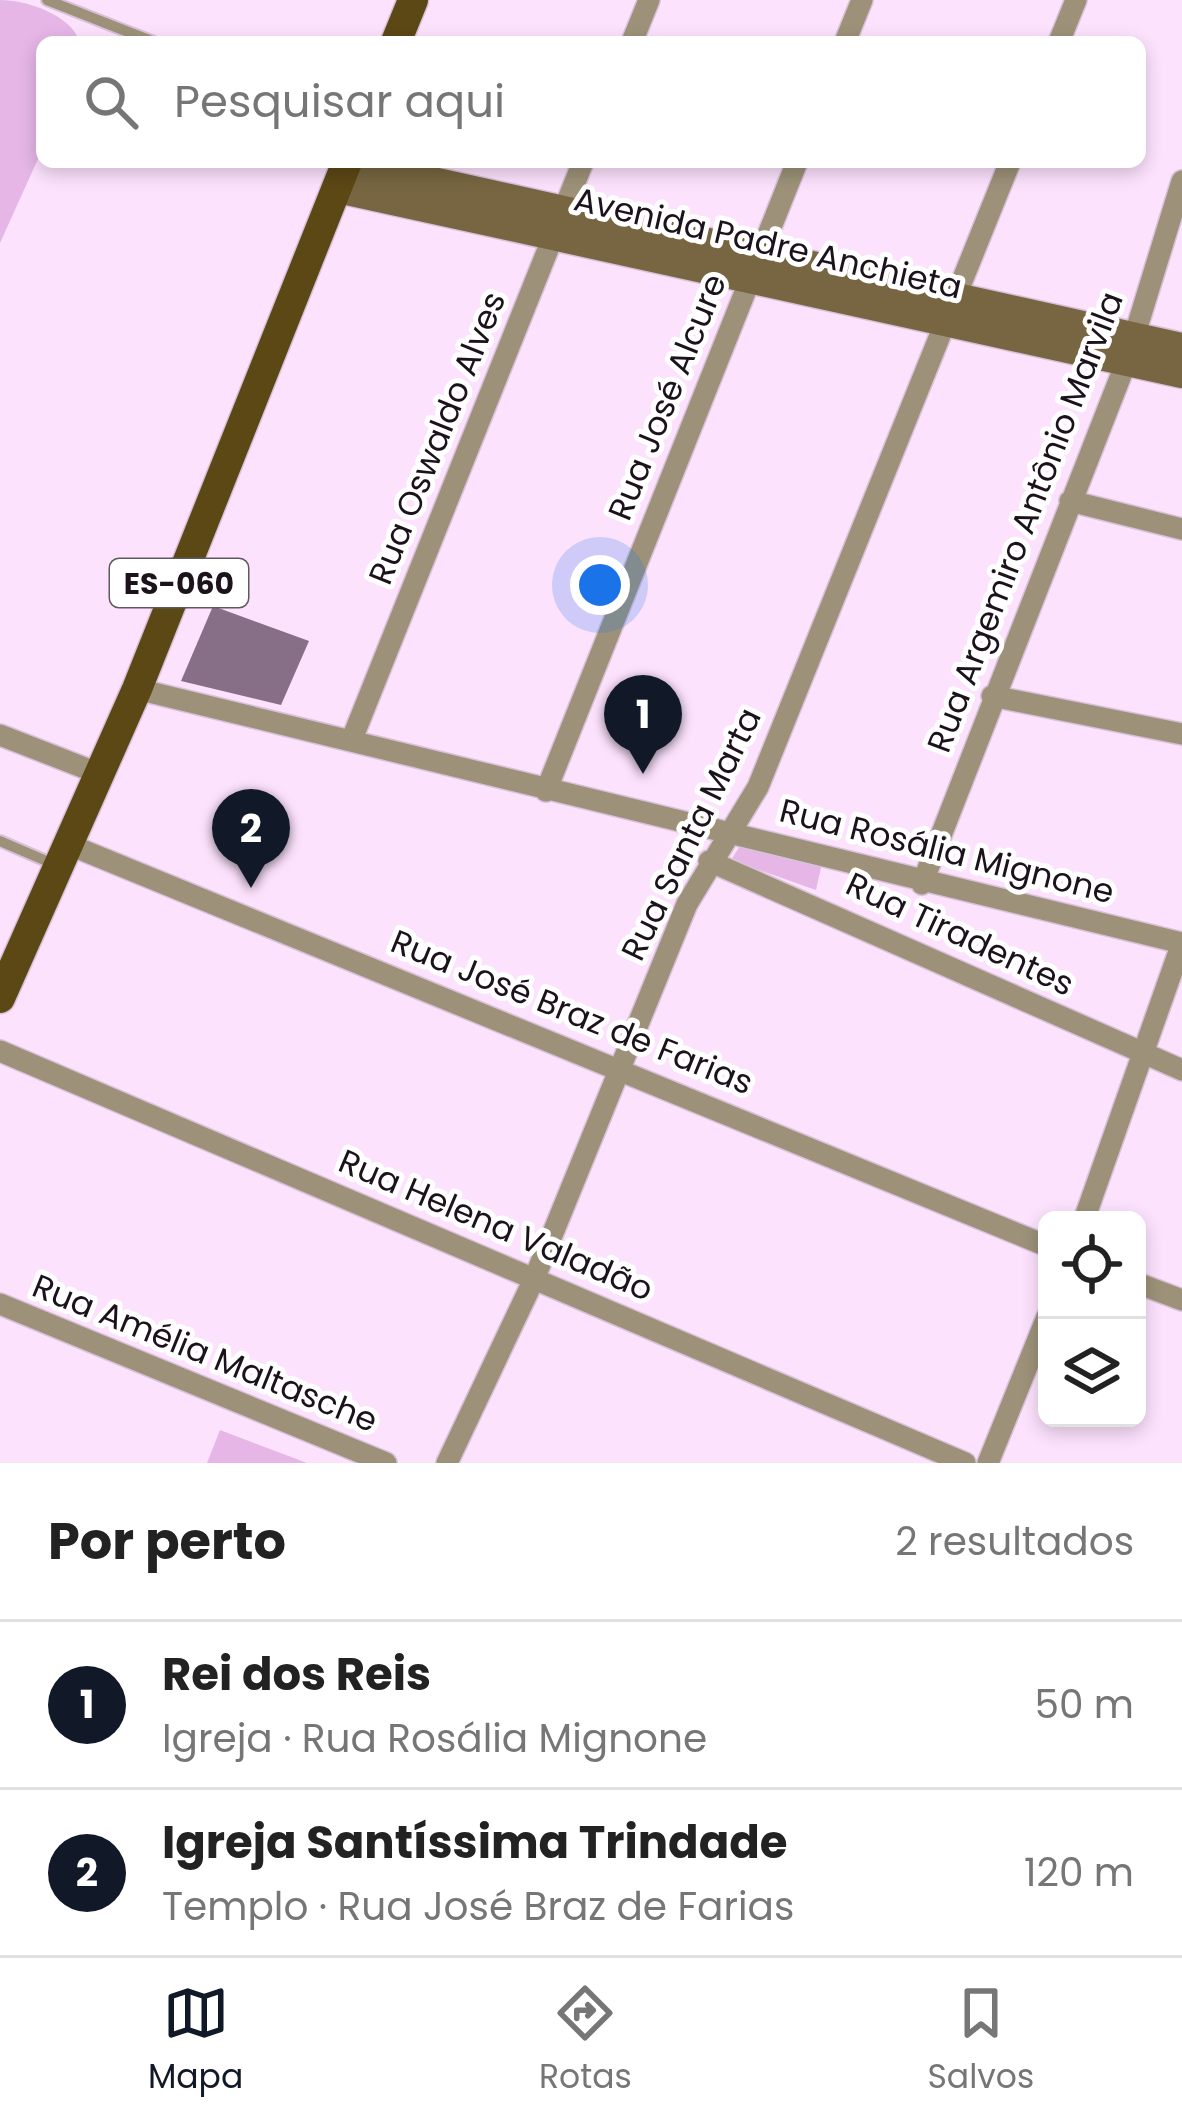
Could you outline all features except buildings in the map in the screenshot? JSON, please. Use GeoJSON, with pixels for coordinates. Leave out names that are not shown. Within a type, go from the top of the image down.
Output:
{"type":"FeatureCollection","features":[{"type":"Feature","properties":{"kind":"main road"},"geometry":{"type":"LineString","coordinates":[[398,36],[412,0]]}},
{"type":"Feature","properties":{"kind":"main road","name":"ES-060"},"geometry":{"type":"LineString","coordinates":[[0,998],[136,689],[344,171]]}},
{"type":"Feature","properties":{"kind":"street"},"geometry":{"type":"LineString","coordinates":[[634,36],[649,0]]}},
{"type":"Feature","properties":{"kind":"street"},"geometry":{"type":"LineString","coordinates":[[847,36],[862,0]]}},
{"type":"Feature","properties":{"kind":"street"},"geometry":{"type":"LineString","coordinates":[[1061,36],[1076,0]]}},
{"type":"Feature","properties":{"kind":"street","name":"Rua Oswaldo Alves"},"geometry":{"type":"LineString","coordinates":[[352,739],[581,168]]}},
{"type":"Feature","properties":{"kind":"street","name":"Rua José Alcure"},"geometry":{"type":"LineString","coordinates":[[545,791],[795,168]]}},
{"type":"Feature","properties":{"kind":"street","name":"Rua Santa Marta"},"geometry":{"type":"LineString","coordinates":[[447,1463],[535,1277],[709,861],[758,788],[1008,168]]}},
{"type":"Feature","properties":{"kind":"street","name":"Avenida Padre Anchieta"},"geometry":{"type":"LineString","coordinates":[[344,171],[1130,348],[1182,348]]}},
{"type":"Feature","properties":{"kind":"street","name":"Rua Argemiro Antônio Marvila"},"geometry":{"type":"LineString","coordinates":[[922,884],[1130,348],[1182,181]]}},
{"type":"Feature","properties":{"kind":"street","name":"Avenida Padre Anchieta"},"geometry":{"type":"LineString","coordinates":[[1130,348],[1182,373]]}},
{"type":"Feature","properties":{"kind":"street"},"geometry":{"type":"LineString","coordinates":[[1070,501],[1182,529]]}},
{"type":"Feature","properties":{"kind":"street","name":"Rua Rosália Mignone"},"geometry":{"type":"LineString","coordinates":[[136,689],[352,739],[545,791],[732,831],[922,884],[1182,943]]}},
{"type":"Feature","properties":{"kind":"street"},"geometry":{"type":"LineString","coordinates":[[992,697],[1182,734]]}},
{"type":"Feature","properties":{"kind":"street"},"geometry":{"type":"LineString","coordinates":[[2,742],[100,774]]}},
{"type":"Feature","properties":{"kind":"street","name":"Rua José Braz de Farias"},"geometry":{"type":"LineString","coordinates":[[65,856],[620,1066],[1038,1242]]}},
{"type":"Feature","properties":{"kind":"street","name":"Rua Tiradentes"},"geometry":{"type":"LineString","coordinates":[[709,861],[1182,1070]]}},
{"type":"Feature","properties":{"kind":"street"},"geometry":{"type":"LineString","coordinates":[[1087,1211],[1182,943]]}},
{"type":"Feature","properties":{"kind":"street","name":"Rua Helena Valadão"},"geometry":{"type":"LineString","coordinates":[[0,1051],[965,1463]]}},
{"type":"Feature","properties":{"kind":"street"},"geometry":{"type":"LineString","coordinates":[[1146,1286],[1182,1300]]}},
{"type":"Feature","properties":{"kind":"street","name":"Rua Amélia Maltasche"},"geometry":{"type":"LineString","coordinates":[[0,1304],[386,1463]]}},
{"type":"Feature","properties":{"kind":"street"},"geometry":{"type":"LineString","coordinates":[[988,1463],[1046,1319]]}},
{"type":"Feature","properties":{"kind":"lane"},"geometry":{"type":"LineString","coordinates":[[47,0],[139,36]]}},
{"type":"Feature","properties":{"kind":"lane"},"geometry":{"type":"LineString","coordinates":[[0,841],[65,856]]}},
{"type":"Feature","properties":{"kind":"shaded area"},"geometry":{"type":"Polygon","coordinates":[[[0,0],[47,11],[77,36],[36,36],[36,163],[0,243],[0,0]]]}},
{"type":"Feature","properties":{"kind":"shaded area"},"geometry":{"type":"Polygon","coordinates":[[[743,841],[822,863],[816,890],[731,860],[743,841]]]}},
{"type":"Feature","properties":{"kind":"shaded area"},"geometry":{"type":"Polygon","coordinates":[[[220,1430],[307,1463],[207,1463],[220,1430]]]}},
{"type":"Feature","properties":{"kind":"place","name":"Rei dos Reis"},"geometry":{"type":"Point","coordinates":[643,774]}},
{"type":"Feature","properties":{"kind":"place","name":"Igreja Santíssima Trindade"},"geometry":{"type":"Point","coordinates":[251,888]}}]}
